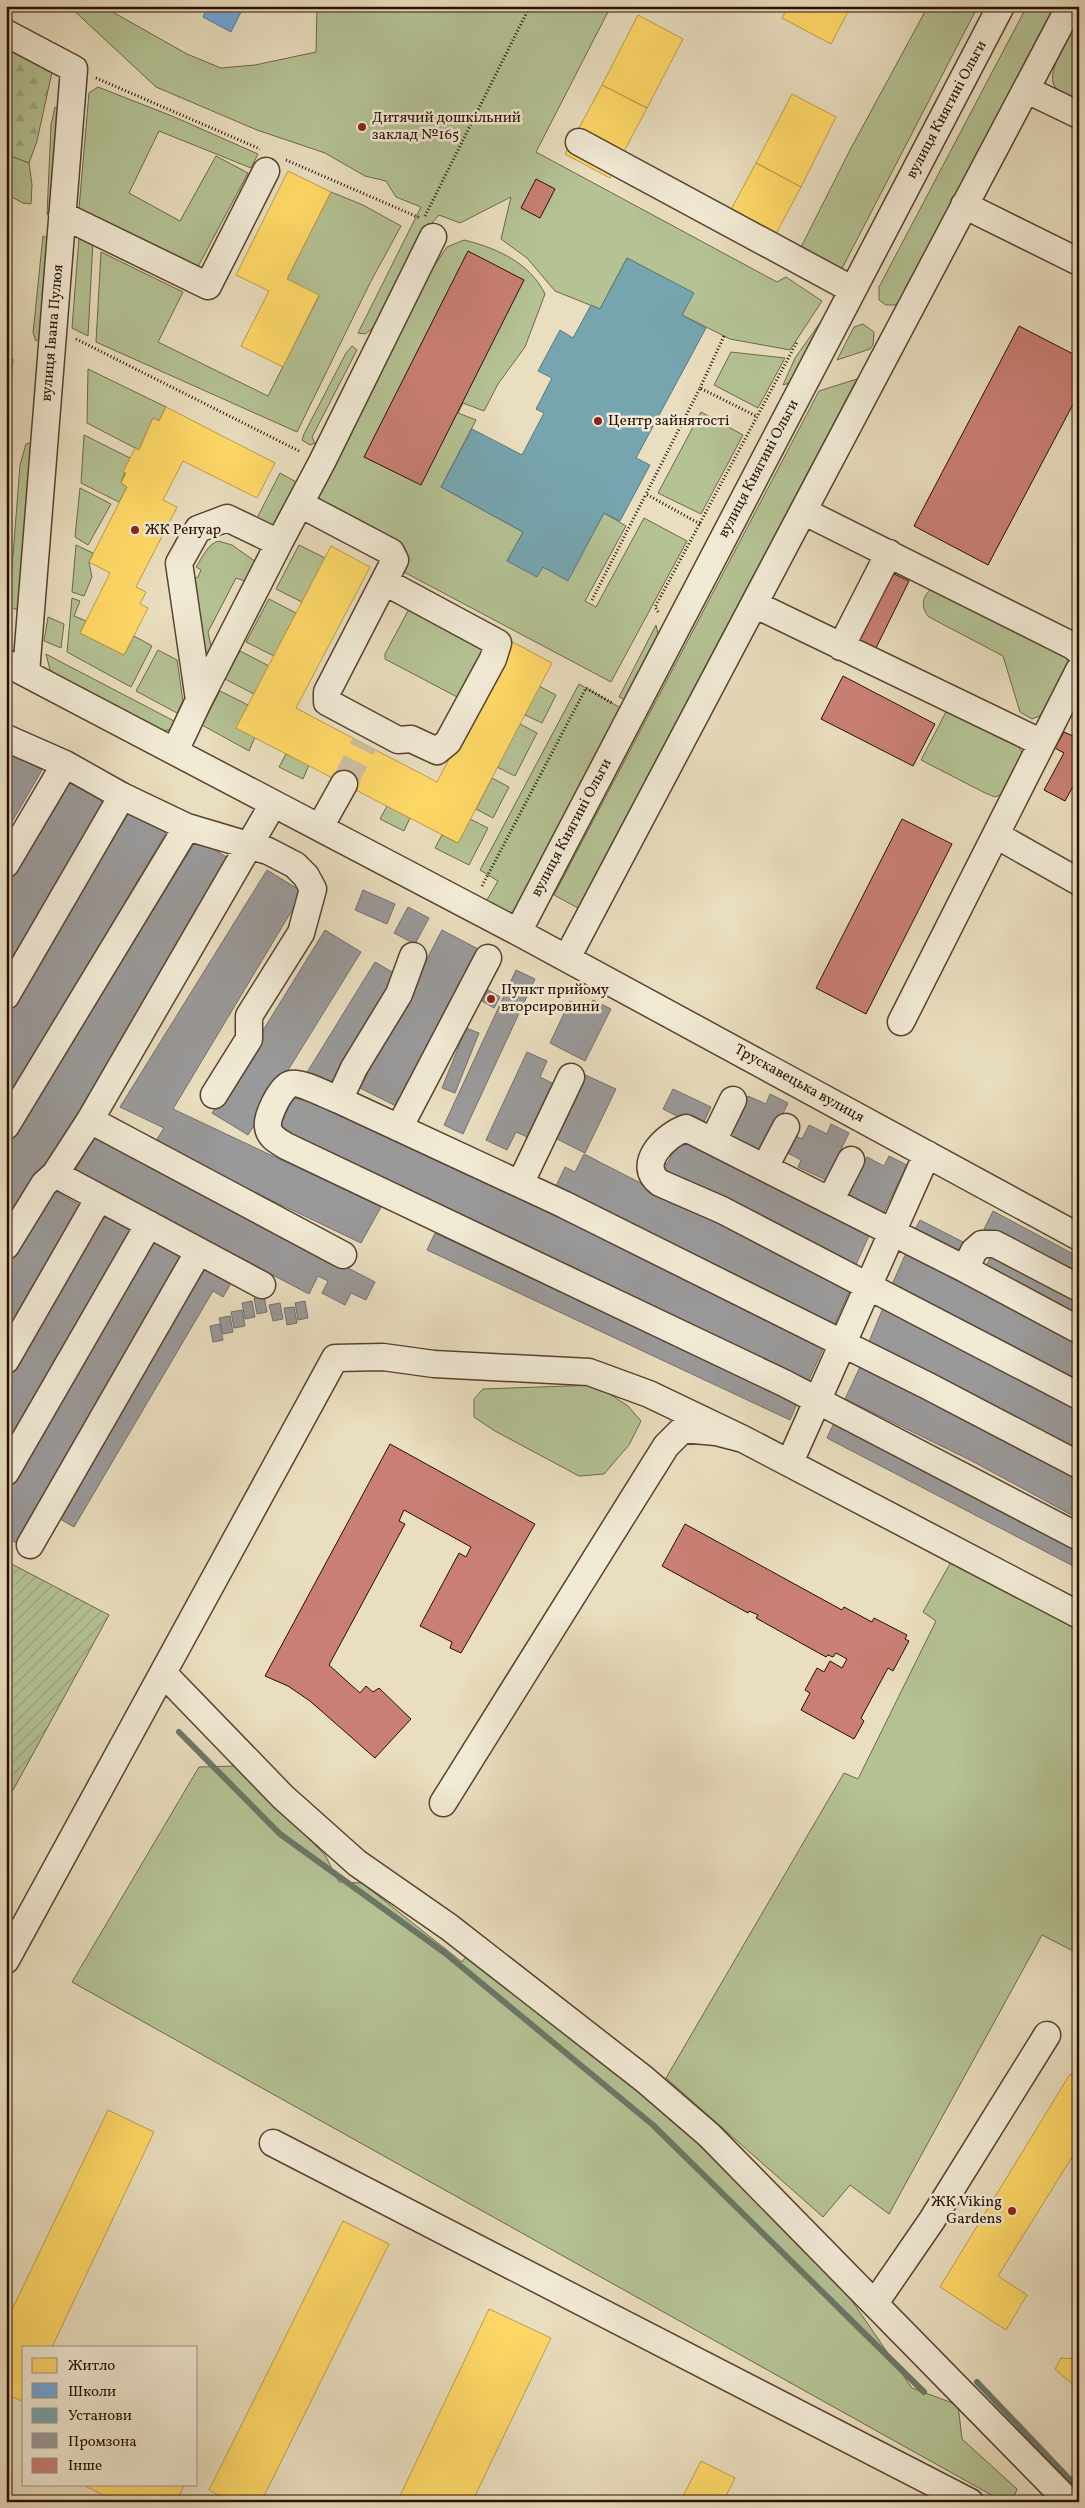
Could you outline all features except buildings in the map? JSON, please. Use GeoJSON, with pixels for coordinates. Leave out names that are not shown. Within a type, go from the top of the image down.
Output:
{"type":"FeatureCollection","features":[{"type":"Feature","properties":{"kind":"street","name":"вулиця Княгині Ольги"},"geometry":{"type":"LineString","coordinates":[[518,932],[1000,6]]}},
{"type":"Feature","properties":{"kind":"street"},"geometry":{"type":"LineString","coordinates":[[567,958],[1070,6]]}},
{"type":"Feature","properties":{"kind":"street"},"geometry":{"type":"LineString","coordinates":[[6,33],[74,70]]}},
{"type":"Feature","properties":{"kind":"street","name":"вулиця Івана Пулюя"},"geometry":{"type":"LineString","coordinates":[[16,668],[62,215],[74,70]]}},
{"type":"Feature","properties":{"kind":"street"},"geometry":{"type":"LineString","coordinates":[[1027,90],[1079,116]]}},
{"type":"Feature","properties":{"kind":"street"},"geometry":{"type":"LineString","coordinates":[[579,142],[852,290]]}},
{"type":"Feature","properties":{"kind":"street"},"geometry":{"type":"LineString","coordinates":[[62,215],[208,286],[271,160]]}},
{"type":"Feature","properties":{"kind":"street"},"geometry":{"type":"LineString","coordinates":[[964,204],[1079,262]]}},
{"type":"Feature","properties":{"kind":"street"},"geometry":{"type":"LineString","coordinates":[[175,751],[433,237]]}},
{"type":"Feature","properties":{"kind":"street"},"geometry":{"type":"LineString","coordinates":[[300,504],[394,555],[395,564],[385,582],[326,697],[331,705],[369,736],[398,740],[411,739],[437,751],[448,742],[493,659],[498,644],[385,582]]}},
{"type":"Feature","properties":{"kind":"street"},"geometry":{"type":"LineString","coordinates":[[804,511],[1074,646],[1079,651]]}},
{"type":"Feature","properties":{"kind":"street"},"geometry":{"type":"LineString","coordinates":[[200,700],[179,563],[198,529],[227,518],[279,543]]}},
{"type":"Feature","properties":{"kind":"street"},"geometry":{"type":"LineString","coordinates":[[841,647],[889,553]]}},
{"type":"Feature","properties":{"kind":"street"},"geometry":{"type":"LineString","coordinates":[[754,604],[1042,743]]}},
{"type":"Feature","properties":{"kind":"street","name":"Трускавецька вулиця"},"geometry":{"type":"LineString","coordinates":[[16,668],[567,958],[1079,1237]]}},
{"type":"Feature","properties":{"kind":"street"},"geometry":{"type":"LineString","coordinates":[[901,1022],[1079,670]]}},
{"type":"Feature","properties":{"kind":"street"},"geometry":{"type":"LineString","coordinates":[[6,738],[65,764],[122,796],[187,827],[268,852],[295,865],[306,876],[313,890],[310,907],[301,933],[249,1016],[249,1039],[214,1095]]}},
{"type":"Feature","properties":{"kind":"street"},"geometry":{"type":"LineString","coordinates":[[6,864],[65,764]]}},
{"type":"Feature","properties":{"kind":"street"},"geometry":{"type":"LineString","coordinates":[[320,827],[344,784]]}},
{"type":"Feature","properties":{"kind":"street"},"geometry":{"type":"LineString","coordinates":[[6,996],[122,796]]}},
{"type":"Feature","properties":{"kind":"street"},"geometry":{"type":"LineString","coordinates":[[6,1246],[44,1184],[55,1174],[90,1120],[273,804]]}},
{"type":"Feature","properties":{"kind":"street"},"geometry":{"type":"LineString","coordinates":[[6,1126],[187,827]]}},
{"type":"Feature","properties":{"kind":"street"},"geometry":{"type":"LineString","coordinates":[[996,835],[1079,882]]}},
{"type":"Feature","properties":{"kind":"street"},"geometry":{"type":"LineString","coordinates":[[338,1100],[354,1068],[399,994],[413,956]]}},
{"type":"Feature","properties":{"kind":"street"},"geometry":{"type":"LineString","coordinates":[[399,1128],[488,958]]}},
{"type":"Feature","properties":{"kind":"street"},"geometry":{"type":"LineString","coordinates":[[520,1184],[571,1076]]}},
{"type":"Feature","properties":{"kind":"street"},"geometry":{"type":"LineString","coordinates":[[1079,1465],[843,1344],[520,1184],[338,1100],[300,1084],[291,1084],[282,1090],[270,1114],[267,1127],[273,1138],[286,1146],[817,1401],[1079,1537]]}},
{"type":"Feature","properties":{"kind":"street"},"geometry":{"type":"LineString","coordinates":[[713,1141],[734,1100]]}},
{"type":"Feature","properties":{"kind":"street"},"geometry":{"type":"LineString","coordinates":[[90,1120],[343,1255]]}},
{"type":"Feature","properties":{"kind":"street"},"geometry":{"type":"LineString","coordinates":[[766,1167],[786,1127]]}},
{"type":"Feature","properties":{"kind":"street"},"geometry":{"type":"LineString","coordinates":[[1079,1330],[965,1269],[686,1128],[675,1132],[657,1148],[649,1170],[652,1178],[660,1183],[722,1210],[1079,1396]]}},
{"type":"Feature","properties":{"kind":"street"},"geometry":{"type":"LineString","coordinates":[[790,1462],[927,1154]]}},
{"type":"Feature","properties":{"kind":"street"},"geometry":{"type":"LineString","coordinates":[[830,1201],[851,1160]]}},
{"type":"Feature","properties":{"kind":"street"},"geometry":{"type":"LineString","coordinates":[[55,1174],[262,1285]]}},
{"type":"Feature","properties":{"kind":"street"},"geometry":{"type":"LineString","coordinates":[[6,1360],[99,1198]]}},
{"type":"Feature","properties":{"kind":"street"},"geometry":{"type":"LineString","coordinates":[[6,1472],[149,1224]]}},
{"type":"Feature","properties":{"kind":"street"},"geometry":{"type":"LineString","coordinates":[[965,1269],[974,1251],[982,1244],[994,1244],[1079,1288]]}},
{"type":"Feature","properties":{"kind":"street"},"geometry":{"type":"LineString","coordinates":[[30,1545],[199,1251]]}},
{"type":"Feature","properties":{"kind":"street"},"geometry":{"type":"LineString","coordinates":[[6,1960],[335,1358],[383,1357],[434,1364],[589,1372],[649,1394],[743,1438],[1079,1615]]}},
{"type":"Feature","properties":{"kind":"street"},"geometry":{"type":"LineString","coordinates":[[443,1803],[666,1446],[683,1429],[716,1432],[743,1438]]}},
{"type":"Feature","properties":{"kind":"street"},"geometry":{"type":"LineString","coordinates":[[163,1673],[283,1797],[357,1863],[449,1927],[644,2079],[709,2135],[1069,2502]]}},
{"type":"Feature","properties":{"kind":"street"},"geometry":{"type":"LineString","coordinates":[[875,2303],[932,2220],[1047,2035]]}},
{"type":"Feature","properties":{"kind":"street"},"geometry":{"type":"LineString","coordinates":[[273,2144],[970,2502]]}},
{"type":"Feature","properties":{"kind":"path"},"geometry":{"type":"LineString","coordinates":[[74,70],[271,160],[423,219],[530,6]]}},
{"type":"Feature","properties":{"kind":"path"},"geometry":{"type":"LineString","coordinates":[[592,600],[700,388],[724,336]]}},
{"type":"Feature","properties":{"kind":"path"},"geometry":{"type":"LineString","coordinates":[[71,337],[306,454]]}},
{"type":"Feature","properties":{"kind":"path"},"geometry":{"type":"LineString","coordinates":[[700,388],[756,416]]}},
{"type":"Feature","properties":{"kind":"path"},"geometry":{"type":"LineString","coordinates":[[646,494],[700,524]]}},
{"type":"Feature","properties":{"kind":"path"},"geometry":{"type":"LineString","coordinates":[[471,907],[586,688],[616,705]]}},
{"type":"Feature","properties":{"kind":"green space"},"geometry":{"type":"Polygon","coordinates":[[[69,6],[102,6],[187,54],[221,68],[255,65],[316,52],[317,6],[611,6],[536,152],[777,282],[786,277],[822,301],[790,350],[730,339],[682,315],[693,293],[627,258],[600,309],[555,291],[527,258],[501,239],[511,197],[460,223],[439,215],[432,223],[435,231],[390,315],[365,334],[358,333],[421,207],[396,197],[386,181],[365,176],[325,153],[257,130],[156,87],[69,6]]]}},
{"type":"Feature","properties":{"kind":"green space"},"geometry":{"type":"Polygon","coordinates":[[[928,6],[978,6],[837,278],[795,259],[850,150],[928,6]]]}},
{"type":"Feature","properties":{"kind":"green space"},"geometry":{"type":"Polygon","coordinates":[[[1027,6],[1054,6],[1054,11],[901,299],[895,305],[886,305],[879,300],[879,287],[1027,6]]]}},
{"type":"Feature","properties":{"kind":"green space"},"geometry":{"type":"Polygon","coordinates":[[[1079,20],[1079,105],[1059,92],[1052,79],[1060,52],[1079,20]]]}},
{"type":"Feature","properties":{"kind":"green space"},"geometry":{"type":"Polygon","coordinates":[[[6,49],[52,72],[37,141],[29,163],[8,155],[6,49]]]}},
{"type":"Feature","properties":{"kind":"green space"},"geometry":{"type":"Polygon","coordinates":[[[98,87],[172,116],[258,154],[251,168],[159,131],[129,193],[180,221],[216,156],[248,173],[193,276],[78,220],[89,93],[98,87]]]}},
{"type":"Feature","properties":{"kind":"green space"},"geometry":{"type":"Polygon","coordinates":[[[55,107],[65,110],[58,218],[47,214],[51,125],[55,107]]]}},
{"type":"Feature","properties":{"kind":"green space"},"geometry":{"type":"Polygon","coordinates":[[[6,112],[8,113],[8,155],[29,163],[32,185],[31,204],[23,203],[6,194],[6,112]]]}},
{"type":"Feature","properties":{"kind":"green space"},"geometry":{"type":"Polygon","coordinates":[[[331,192],[363,205],[401,226],[370,283],[297,432],[96,342],[101,252],[183,292],[158,342],[268,396],[319,296],[287,279],[331,192]]]}},
{"type":"Feature","properties":{"kind":"green space"},"geometry":{"type":"Polygon","coordinates":[[[43,236],[54,241],[45,334],[36,341],[33,333],[43,236]]]}},
{"type":"Feature","properties":{"kind":"green space"},"geometry":{"type":"Polygon","coordinates":[[[79,238],[93,241],[88,336],[72,328],[79,238]]]}},
{"type":"Feature","properties":{"kind":"green space"},"geometry":{"type":"Polygon","coordinates":[[[464,240],[488,247],[511,258],[531,274],[545,294],[525,347],[498,384],[484,411],[463,403],[458,413],[476,420],[441,487],[523,532],[507,561],[543,567],[567,580],[604,513],[626,526],[585,601],[596,607],[644,518],[687,541],[611,682],[306,520],[432,269],[447,247],[464,240]]]}},
{"type":"Feature","properties":{"kind":"green space"},"geometry":{"type":"Polygon","coordinates":[[[827,313],[804,378],[783,385],[795,358],[827,313]]]}},
{"type":"Feature","properties":{"kind":"green space"},"geometry":{"type":"Polygon","coordinates":[[[863,324],[874,332],[873,345],[870,349],[837,360],[854,327],[863,324]]]}},
{"type":"Feature","properties":{"kind":"green space"},"geometry":{"type":"Polygon","coordinates":[[[352,346],[357,350],[312,437],[315,443],[310,445],[302,440],[304,434],[346,353],[352,346]]]}},
{"type":"Feature","properties":{"kind":"green space"},"geometry":{"type":"Polygon","coordinates":[[[731,352],[785,358],[758,408],[714,385],[731,352]]]}},
{"type":"Feature","properties":{"kind":"green space"},"geometry":{"type":"Polygon","coordinates":[[[6,355],[13,359],[6,444],[6,355]]]}},
{"type":"Feature","properties":{"kind":"green space"},"geometry":{"type":"Polygon","coordinates":[[[88,369],[166,407],[159,421],[153,418],[139,450],[87,423],[88,369]]]}},
{"type":"Feature","properties":{"kind":"green space"},"geometry":{"type":"Polygon","coordinates":[[[857,379],[578,908],[554,895],[819,391],[857,379]]]}},
{"type":"Feature","properties":{"kind":"green space"},"geometry":{"type":"Polygon","coordinates":[[[701,412],[743,435],[701,514],[658,493],[701,412]]]}},
{"type":"Feature","properties":{"kind":"green space"},"geometry":{"type":"Polygon","coordinates":[[[84,435],[130,458],[121,483],[127,487],[119,502],[81,483],[84,435]]]}},
{"type":"Feature","properties":{"kind":"green space"},"geometry":{"type":"Polygon","coordinates":[[[36,441],[25,612],[9,607],[20,465],[26,444],[36,441]]]}},
{"type":"Feature","properties":{"kind":"green space"},"geometry":{"type":"Polygon","coordinates":[[[280,473],[298,483],[273,535],[254,524],[280,473]]]}},
{"type":"Feature","properties":{"kind":"green space"},"geometry":{"type":"Polygon","coordinates":[[[80,488],[111,504],[88,545],[75,537],[80,488]]]}},
{"type":"Feature","properties":{"kind":"green space"},"geometry":{"type":"Polygon","coordinates":[[[218,541],[232,545],[256,562],[248,582],[236,578],[208,632],[212,651],[207,662],[201,660],[191,579],[198,577],[201,570],[196,567],[208,548],[218,541]]]}},
{"type":"Feature","properties":{"kind":"green space"},"geometry":{"type":"Polygon","coordinates":[[[76,545],[93,553],[89,562],[92,577],[84,596],[72,592],[76,545]]]}},
{"type":"Feature","properties":{"kind":"green space"},"geometry":{"type":"Polygon","coordinates":[[[299,545],[325,558],[302,602],[276,589],[299,545]]]}},
{"type":"Feature","properties":{"kind":"green space"},"geometry":{"type":"Polygon","coordinates":[[[933,588],[1068,658],[1069,663],[1040,716],[1032,719],[1020,712],[1003,656],[929,617],[923,605],[926,594],[933,588]]]}},
{"type":"Feature","properties":{"kind":"green space"},"geometry":{"type":"Polygon","coordinates":[[[72,598],[80,601],[74,616],[86,621],[80,633],[124,655],[134,636],[152,646],[131,687],[67,652],[72,598]]]}},
{"type":"Feature","properties":{"kind":"green space"},"geometry":{"type":"Polygon","coordinates":[[[269,599],[296,613],[274,656],[246,642],[269,599]]]}},
{"type":"Feature","properties":{"kind":"green space"},"geometry":{"type":"Polygon","coordinates":[[[409,609],[487,646],[459,698],[385,659],[385,654],[409,609]]]}},
{"type":"Feature","properties":{"kind":"green space"},"geometry":{"type":"Polygon","coordinates":[[[48,617],[64,624],[61,648],[44,641],[48,617]]]}},
{"type":"Feature","properties":{"kind":"green space"},"geometry":{"type":"Polygon","coordinates":[[[656,625],[661,647],[632,703],[619,697],[656,625]]]}},
{"type":"Feature","properties":{"kind":"green space"},"geometry":{"type":"Polygon","coordinates":[[[158,650],[177,660],[183,701],[177,713],[136,691],[158,650]]]}},
{"type":"Feature","properties":{"kind":"green space"},"geometry":{"type":"Polygon","coordinates":[[[240,651],[269,666],[254,694],[225,679],[240,651]]]}},
{"type":"Feature","properties":{"kind":"green space"},"geometry":{"type":"Polygon","coordinates":[[[46,654],[176,722],[171,729],[159,732],[64,681],[50,670],[46,654]]]}},
{"type":"Feature","properties":{"kind":"green space"},"geometry":{"type":"Polygon","coordinates":[[[579,684],[626,711],[524,913],[509,920],[484,905],[498,881],[480,870],[579,684]]]}},
{"type":"Feature","properties":{"kind":"green space"},"geometry":{"type":"Polygon","coordinates":[[[539,686],[556,695],[542,723],[525,715],[539,686]]]}},
{"type":"Feature","properties":{"kind":"green space"},"geometry":{"type":"Polygon","coordinates":[[[220,691],[248,705],[237,728],[255,737],[249,751],[202,725],[220,691]]]}},
{"type":"Feature","properties":{"kind":"green space"},"geometry":{"type":"Polygon","coordinates":[[[948,708],[992,728],[1014,742],[1021,750],[1025,759],[1002,794],[995,797],[985,793],[921,760],[948,708]]]}},
{"type":"Feature","properties":{"kind":"green space"},"geometry":{"type":"Polygon","coordinates":[[[520,724],[537,733],[515,776],[497,767],[520,724]]]}},
{"type":"Feature","properties":{"kind":"green space"},"geometry":{"type":"Polygon","coordinates":[[[286,754],[309,765],[303,779],[279,767],[286,754]]]}},
{"type":"Feature","properties":{"kind":"green space"},"geometry":{"type":"Polygon","coordinates":[[[492,778],[509,787],[493,818],[476,809],[492,778]]]}},
{"type":"Feature","properties":{"kind":"green space"},"geometry":{"type":"Polygon","coordinates":[[[387,806],[410,818],[404,831],[380,819],[387,806]]]}},
{"type":"Feature","properties":{"kind":"green space"},"geometry":{"type":"Polygon","coordinates":[[[470,819],[488,828],[469,865],[435,848],[442,835],[458,843],[470,819]]]}},
{"type":"Feature","properties":{"kind":"green space"},"geometry":{"type":"Polygon","coordinates":[[[596,1385],[628,1406],[641,1421],[629,1445],[604,1474],[579,1476],[495,1431],[474,1417],[474,1399],[483,1389],[596,1385]]]}},
{"type":"Feature","properties":{"kind":"green space"},"geometry":{"type":"Polygon","coordinates":[[[6,1561],[109,1615],[6,1803],[6,1561]]]}},
{"type":"Feature","properties":{"kind":"green space"},"geometry":{"type":"Polygon","coordinates":[[[951,1562],[1079,1628],[1079,1954],[1042,1935],[889,2214],[850,2185],[823,2217],[666,2078],[844,1773],[858,1779],[936,1621],[923,1612],[951,1562]]]}},
{"type":"Feature","properties":{"kind":"green space"},"geometry":{"type":"Polygon","coordinates":[[[237,1766],[325,1855],[339,1882],[362,1883],[462,1962],[469,1952],[703,2140],[832,2272],[912,2388],[958,2405],[962,2439],[1017,2489],[1012,2502],[1004,2502],[72,1982],[199,1767],[237,1766]]]}},
{"type":"Feature","properties":{"kind":"waterway"},"geometry":{"type":"LineString","coordinates":[[179,1732],[280,1834],[445,1953],[653,2125],[924,2392]]}},
{"type":"Feature","properties":{"kind":"waterway"},"geometry":{"type":"LineString","coordinates":[[977,2382],[1079,2489]]}},
{"type":"Feature","properties":{"kind":"tunnel"},"geometry":{"type":"LineString","coordinates":[[344,784],[364,744]]}},
{"type":"Feature","properties":{"kind":"place","name":"Дитячий дошкільний заклад №165"},"geometry":{"type":"Point","coordinates":[362,127]}},
{"type":"Feature","properties":{"kind":"place","name":"Центр зайнятості"},"geometry":{"type":"Point","coordinates":[598,421]}},
{"type":"Feature","properties":{"kind":"place","name":"ЖК Ренуар"},"geometry":{"type":"Point","coordinates":[135,530]}},
{"type":"Feature","properties":{"kind":"place","name":"Пункт прийому вторсировини"},"geometry":{"type":"Point","coordinates":[491,999]}},
{"type":"Feature","properties":{"kind":"place","name":"ЖК Viking Gardens"},"geometry":{"type":"Point","coordinates":[1012,2211]}}]}
